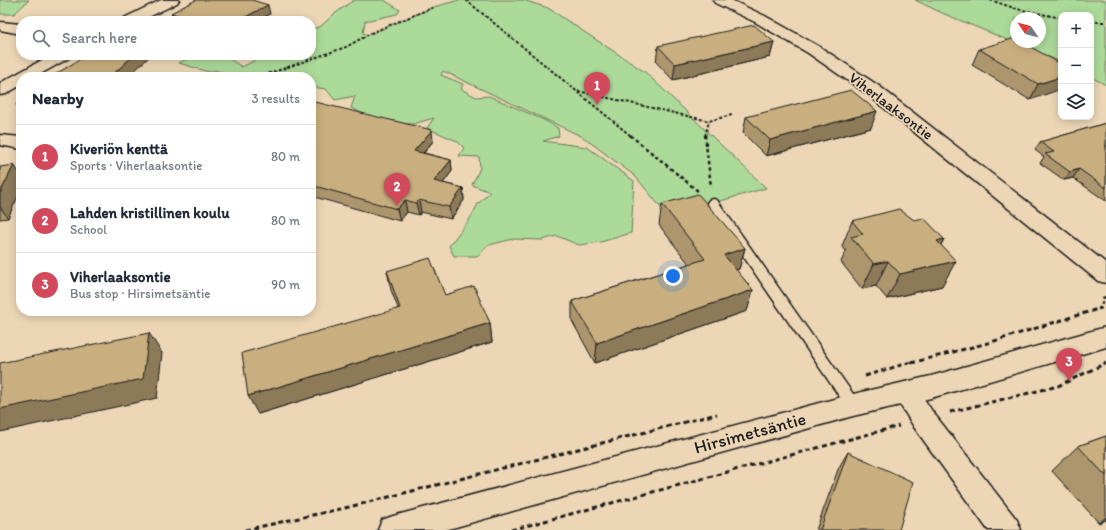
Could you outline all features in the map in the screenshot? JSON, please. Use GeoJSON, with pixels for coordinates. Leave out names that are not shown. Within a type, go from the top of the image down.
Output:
{"type":"FeatureCollection","features":[{"type":"Feature","properties":{"kind":"street"},"geometry":{"type":"LineString","coordinates":[[139,16],[172,0]]}},
{"type":"Feature","properties":{"kind":"street","name":"Viherlaaksontie"},"geometry":{"type":"LineString","coordinates":[[720,0],[760,19],[807,46],[873,90],[1106,275]]}},
{"type":"Feature","properties":{"kind":"street"},"geometry":{"type":"LineString","coordinates":[[0,26],[16,28]]}},
{"type":"Feature","properties":{"kind":"street"},"geometry":{"type":"LineString","coordinates":[[33,72],[54,60]]}},
{"type":"Feature","properties":{"kind":"street"},"geometry":{"type":"LineString","coordinates":[[0,90],[16,81]]}},
{"type":"Feature","properties":{"kind":"street"},"geometry":{"type":"LineString","coordinates":[[0,140],[16,142]]}},
{"type":"Feature","properties":{"kind":"street","name":"Hirsimetsäntie"},"geometry":{"type":"LineString","coordinates":[[393,530],[853,405],[906,393],[1106,337]]}},
{"type":"Feature","properties":{"kind":"street"},"geometry":{"type":"LineString","coordinates":[[906,393],[923,419],[1006,530]]}},
{"type":"Feature","properties":{"kind":"lane"},"geometry":{"type":"LineString","coordinates":[[713,203],[853,405]]}},
{"type":"Feature","properties":{"kind":"path"},"geometry":{"type":"LineString","coordinates":[[466,0],[713,203]]}},
{"type":"Feature","properties":{"kind":"path"},"geometry":{"type":"LineString","coordinates":[[990,0],[1017,9],[1058,17]]}},
{"type":"Feature","properties":{"kind":"path"},"geometry":{"type":"LineString","coordinates":[[316,57],[346,47],[373,32],[434,7]]}},
{"type":"Feature","properties":{"kind":"path"},"geometry":{"type":"LineString","coordinates":[[1094,22],[1106,22]]}},
{"type":"Feature","properties":{"kind":"path"},"geometry":{"type":"LineString","coordinates":[[274,72],[308,60]]}},
{"type":"Feature","properties":{"kind":"path"},"geometry":{"type":"LineString","coordinates":[[577,91],[709,121],[732,115]]}},
{"type":"Feature","properties":{"kind":"path"},"geometry":{"type":"LineString","coordinates":[[709,121],[704,133],[713,203]]}},
{"type":"Feature","properties":{"kind":"path"},"geometry":{"type":"LineString","coordinates":[[838,384],[911,362]]}},
{"type":"Feature","properties":{"kind":"path"},"geometry":{"type":"LineString","coordinates":[[511,530],[923,419],[1058,386],[1106,363]]}},
{"type":"Feature","properties":{"kind":"path"},"geometry":{"type":"LineString","coordinates":[[245,530],[350,507],[724,413]]}},
{"type":"Feature","properties":{"kind":"green space"},"geometry":{"type":"Polygon","coordinates":[[[0,0],[29,0],[14,14],[0,14],[0,0]]]}},
{"type":"Feature","properties":{"kind":"green space"},"geometry":{"type":"Polygon","coordinates":[[[354,0],[384,0],[400,10],[397,14],[365,21],[363,33],[368,35],[434,7],[459,0],[523,0],[548,8],[645,72],[766,188],[668,216],[635,176],[583,137],[443,71],[441,75],[463,84],[461,89],[476,97],[489,96],[546,121],[558,128],[559,136],[543,141],[587,147],[634,181],[631,233],[601,242],[579,245],[557,236],[542,240],[513,239],[489,245],[477,256],[454,256],[449,246],[471,217],[478,204],[490,192],[472,185],[480,168],[479,157],[459,156],[464,148],[457,141],[427,128],[434,118],[413,124],[381,122],[351,108],[355,96],[335,100],[326,89],[316,88],[316,72],[221,72],[215,70],[209,72],[179,63],[184,60],[232,60],[242,67],[255,60],[316,60],[316,28],[320,27],[333,15],[354,0]]]}},
{"type":"Feature","properties":{"kind":"green space"},"geometry":{"type":"Polygon","coordinates":[[[915,0],[1106,0],[1106,85],[1094,79],[1094,12],[1058,12],[1058,61],[1027,48],[1046,48],[1046,12],[1010,12],[1010,41],[942,13],[915,0]]]}},
{"type":"Feature","properties":{"kind":"building"},"geometry":{"type":"Polygon","coordinates":[[[196,0],[252,0],[268,5],[247,16],[181,16],[171,13],[196,0]]]}},
{"type":"Feature","properties":{"kind":"building"},"geometry":{"type":"Polygon","coordinates":[[[754,25],[774,42],[675,64],[658,46],[754,25]]]}},
{"type":"Feature","properties":{"kind":"building"},"geometry":{"type":"Polygon","coordinates":[[[1010,40],[1010,48],[1033,48],[1058,62],[1058,78],[1038,84],[979,49],[1010,40]]]}},
{"type":"Feature","properties":{"kind":"building"},"geometry":{"type":"Polygon","coordinates":[[[79,60],[129,60],[115,72],[59,72],[79,60]]]}},
{"type":"Feature","properties":{"kind":"building"},"geometry":{"type":"Polygon","coordinates":[[[851,90],[877,111],[770,140],[746,117],[851,90]]]}},
{"type":"Feature","properties":{"kind":"building"},"geometry":{"type":"Polygon","coordinates":[[[316,102],[432,130],[414,151],[451,160],[434,181],[463,188],[449,207],[419,200],[416,203],[405,200],[397,209],[316,186],[316,102]]]}},
{"type":"Feature","properties":{"kind":"building"},"geometry":{"type":"Polygon","coordinates":[[[1106,123],[1106,188],[1079,169],[1070,172],[1045,154],[1054,152],[1040,142],[1106,123]]]}},
{"type":"Feature","properties":{"kind":"building"},"geometry":{"type":"Polygon","coordinates":[[[14,165],[0,193],[0,167],[14,165]]]}},
{"type":"Feature","properties":{"kind":"building"},"geometry":{"type":"Polygon","coordinates":[[[698,194],[745,248],[724,255],[753,290],[597,343],[572,301],[705,259],[662,204],[698,194]]]}},
{"type":"Feature","properties":{"kind":"building"},"geometry":{"type":"Polygon","coordinates":[[[899,209],[914,220],[924,218],[944,239],[937,241],[956,261],[900,274],[888,261],[874,264],[851,237],[863,234],[852,221],[899,209]]]}},
{"type":"Feature","properties":{"kind":"building"},"geometry":{"type":"Polygon","coordinates":[[[430,258],[445,295],[474,286],[490,323],[248,396],[242,353],[400,308],[387,271],[430,258]]]}},
{"type":"Feature","properties":{"kind":"building"},"geometry":{"type":"Polygon","coordinates":[[[149,333],[143,379],[0,409],[0,363],[149,333]]]}},
{"type":"Feature","properties":{"kind":"building"},"geometry":{"type":"Polygon","coordinates":[[[1106,436],[1106,476],[1078,446],[1106,436]]]}},
{"type":"Feature","properties":{"kind":"building"},"geometry":{"type":"Polygon","coordinates":[[[848,452],[913,482],[899,530],[820,530],[848,452]]]}},
{"type":"Feature","properties":{"kind":"place","name":"Kiveriön kenttä"},"geometry":{"type":"Point","coordinates":[597,105]}},
{"type":"Feature","properties":{"kind":"place","name":"Lahden kristillinen koulu"},"geometry":{"type":"Point","coordinates":[397,206]}},
{"type":"Feature","properties":{"kind":"place","name":"Viherlaaksontie"},"geometry":{"type":"Point","coordinates":[1069,381]}}]}
